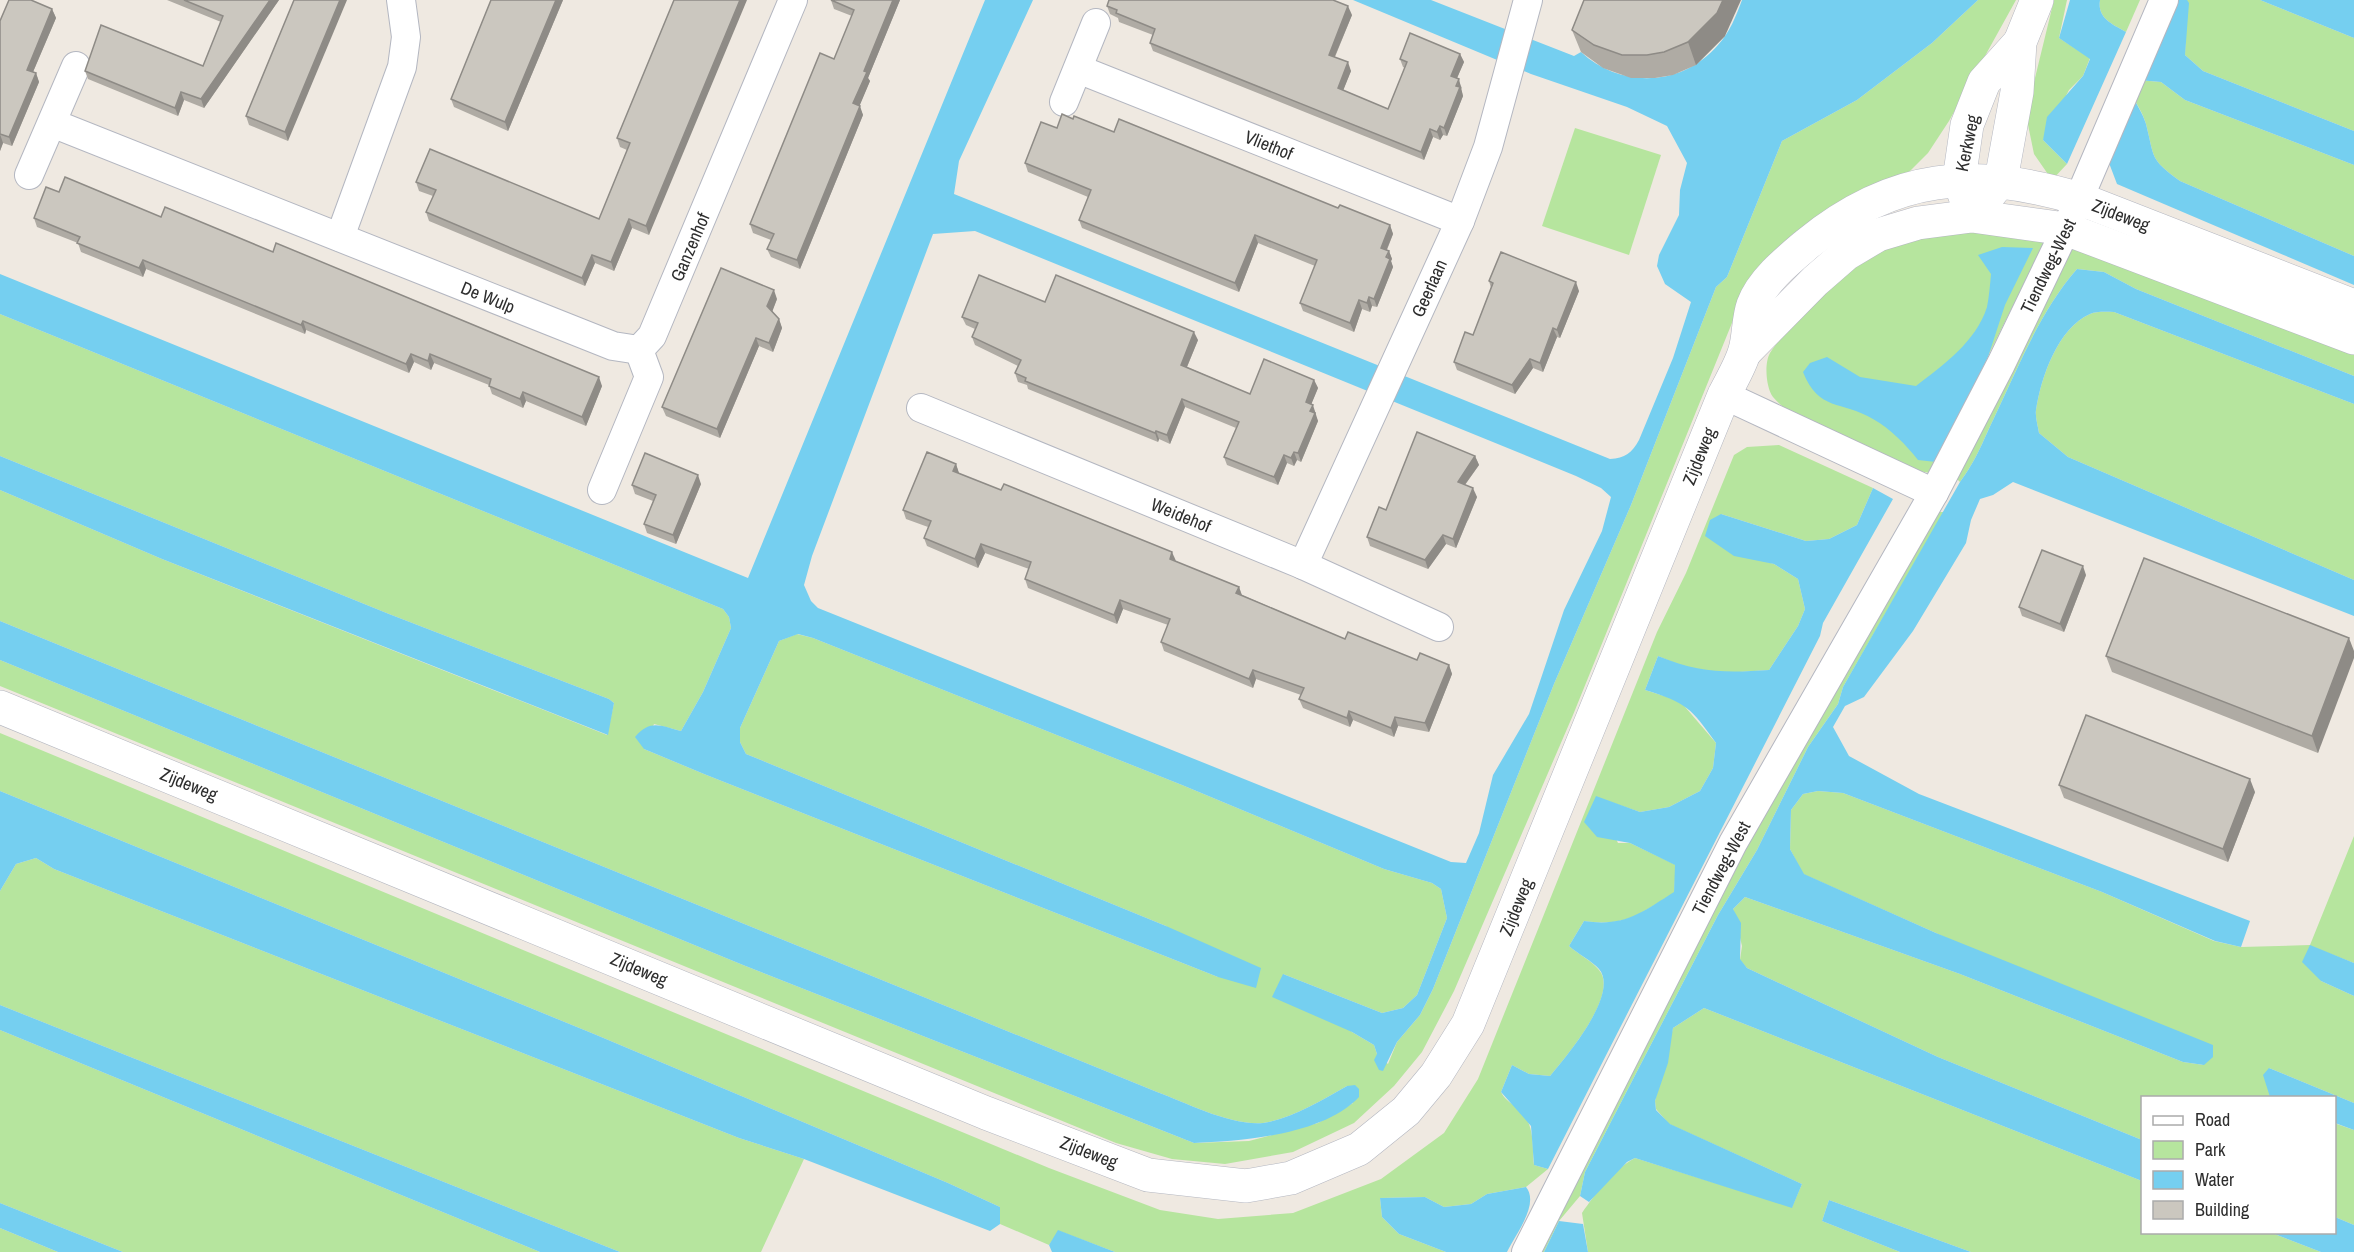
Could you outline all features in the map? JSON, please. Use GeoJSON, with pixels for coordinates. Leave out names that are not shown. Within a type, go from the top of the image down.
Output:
{"type":"FeatureCollection","features":[{"type":"Feature","properties":{"kind":"main road","name":"Kerkweg"},"geometry":{"type":"LineString","coordinates":[[1972,216],[2001,180],[2017,92],[2020,42],[2037,0]]}},
{"type":"Feature","properties":{"kind":"main road","name":"Kerkweg"},"geometry":{"type":"LineString","coordinates":[[1972,216],[1959,180],[1967,125],[1984,82],[2020,42]]}},
{"type":"Feature","properties":{"kind":"main road","name":"Zijdeweg"},"geometry":{"type":"LineString","coordinates":[[0,707],[1093,1155],[1148,1175],[1246,1186],[1292,1178],[1359,1149],[1406,1110],[1436,1075],[1468,1024],[1724,395],[1745,352],[1753,305],[1786,261],[1812,240],[1851,212],[1888,195],[1922,184],[1959,180],[2001,180],[2036,185],[2080,199],[2354,306]]}},
{"type":"Feature","properties":{"kind":"main road","name":"Zijdeweg"},"geometry":{"type":"LineString","coordinates":[[1745,352],[1815,281],[1846,254],[1878,236],[1918,223],[1972,216],[2066,229],[2354,338]]}},
{"type":"Feature","properties":{"kind":"street"},"geometry":{"type":"LineString","coordinates":[[339,237],[402,67],[406,37],[401,0]]}},
{"type":"Feature","properties":{"kind":"street","name":"Ganzenhof"},"geometry":{"type":"LineString","coordinates":[[639,350],[652,336],[793,0]]}},
{"type":"Feature","properties":{"kind":"street","name":"Geerlaan"},"geometry":{"type":"LineString","coordinates":[[1303,565],[1460,222],[1488,147],[1528,0]]}},
{"type":"Feature","properties":{"kind":"street","name":"Tiendweg-West"},"geometry":{"type":"LineString","coordinates":[[1526,1252],[1733,843],[1934,493],[2080,199],[2164,0]]}},
{"type":"Feature","properties":{"kind":"street"},"geometry":{"type":"LineString","coordinates":[[1065,102],[1096,23]]}},
{"type":"Feature","properties":{"kind":"street"},"geometry":{"type":"LineString","coordinates":[[28,175],[76,66]]}},
{"type":"Feature","properties":{"kind":"street","name":"Vliethof"},"geometry":{"type":"LineString","coordinates":[[1078,69],[1460,222]]}},
{"type":"Feature","properties":{"kind":"street","name":"De Wulp"},"geometry":{"type":"LineString","coordinates":[[51,123],[280,216],[339,237],[613,346],[639,350]]}},
{"type":"Feature","properties":{"kind":"street"},"geometry":{"type":"LineString","coordinates":[[602,490],[649,377],[639,350]]}},
{"type":"Feature","properties":{"kind":"street"},"geometry":{"type":"LineString","coordinates":[[1724,395],[1934,493]]}},
{"type":"Feature","properties":{"kind":"street","name":"Weidehof"},"geometry":{"type":"LineString","coordinates":[[921,408],[1303,565],[1440,627]]}},
{"type":"Feature","properties":{"kind":"green space"},"geometry":{"type":"Polygon","coordinates":[[[1978,0],[2016,0],[1949,121],[1928,153],[1905,176],[1734,318],[1573,715],[1454,991],[1422,1052],[1394,1086],[1354,1123],[1293,1152],[1225,1164],[1172,1159],[1116,1143],[0,686],[0,660],[743,965],[1194,1143],[1249,1141],[1318,1123],[1353,1103],[1347,1086],[1317,1103],[1274,1121],[1250,1123],[1209,1113],[0,621],[0,490],[162,559],[607,735],[614,703],[609,699],[389,614],[0,456],[0,314],[723,609],[729,617],[731,628],[703,692],[681,731],[654,724],[644,749],[704,774],[1218,977],[1166,926],[746,754],[740,742],[740,728],[779,641],[797,634],[813,638],[1182,785],[1384,869],[1432,883],[1441,889],[1447,918],[1417,995],[1403,1008],[1382,1013],[1283,974],[1352,1032],[1374,1045],[1377,1054],[1388,1064],[1397,1042],[1420,1015],[1433,989],[1554,684],[1631,505],[1716,287],[1727,277],[1782,141],[1857,100],[1932,43],[1978,0]]]}},
{"type":"Feature","properties":{"kind":"green space"},"geometry":{"type":"Polygon","coordinates":[[[2054,0],[2067,0],[2059,38],[2090,58],[2083,76],[2069,90],[2043,140],[2067,164],[2052,180],[2034,154],[2026,115],[2054,0]]]}},
{"type":"Feature","properties":{"kind":"green space"},"geometry":{"type":"Polygon","coordinates":[[[2100,0],[2140,0],[2126,32],[2103,16],[2100,0]]]}},
{"type":"Feature","properties":{"kind":"green space"},"geometry":{"type":"Polygon","coordinates":[[[2187,0],[2260,0],[2354,38],[2354,131],[2203,71],[2185,55],[2187,0]]]}},
{"type":"Feature","properties":{"kind":"green space"},"geometry":{"type":"Polygon","coordinates":[[[2138,80],[2161,82],[2185,100],[2354,165],[2354,256],[2180,181],[2170,173],[2155,157],[2145,120],[2131,94],[2138,80]]]}},
{"type":"Feature","properties":{"kind":"green space"},"geometry":{"type":"Polygon","coordinates":[[[1575,128],[1661,155],[1629,255],[1542,226],[1575,128]]]}},
{"type":"Feature","properties":{"kind":"green space"},"geometry":{"type":"Polygon","coordinates":[[[1950,229],[2047,237],[1930,473],[1919,471],[1841,439],[1800,419],[1773,397],[1767,382],[1766,369],[1768,357],[1778,341],[1818,297],[1849,270],[1885,249],[1950,229]]]}},
{"type":"Feature","properties":{"kind":"green space"},"geometry":{"type":"Polygon","coordinates":[[[2070,247],[2354,345],[2354,376],[2136,289],[2104,272],[2077,269],[2041,321],[1979,451],[1960,482],[1954,476],[2070,247]]]}},
{"type":"Feature","properties":{"kind":"green space"},"geometry":{"type":"Polygon","coordinates":[[[2114,312],[2354,404],[2354,580],[2068,457],[2039,433],[2036,419],[2038,397],[2047,369],[2060,342],[2069,330],[2090,314],[2114,312]]]}},
{"type":"Feature","properties":{"kind":"green space"},"geometry":{"type":"Polygon","coordinates":[[[1779,445],[1873,488],[1857,525],[1829,539],[1806,541],[1721,514],[1757,559],[1774,564],[1798,579],[1805,609],[1798,626],[1769,670],[1725,673],[1684,667],[1658,656],[1645,690],[1680,701],[1716,743],[1713,768],[1700,791],[1669,807],[1640,812],[1596,797],[1618,843],[1630,843],[1676,865],[1674,893],[1632,917],[1611,922],[1584,921],[1569,946],[1599,970],[1604,981],[1597,1009],[1578,1041],[1550,1076],[1529,1074],[1512,1065],[1501,1092],[1521,1111],[1529,1123],[1534,1165],[1548,1169],[1526,1187],[1487,1194],[1471,1204],[1444,1207],[1425,1197],[1380,1198],[1382,1217],[1399,1234],[1446,1252],[1115,1252],[1059,1231],[1049,1245],[1000,1224],[1000,1207],[948,1183],[594,1034],[0,791],[0,733],[1049,1168],[1160,1210],[1218,1219],[1293,1213],[1381,1179],[1444,1133],[1478,1079],[1657,632],[1686,573],[1734,455],[1747,447],[1779,445]]]}},
{"type":"Feature","properties":{"kind":"green space"},"geometry":{"type":"Polygon","coordinates":[[[1935,512],[1944,512],[1843,687],[1838,704],[1808,747],[1757,850],[1718,915],[1585,1172],[1580,1196],[1559,1221],[1544,1252],[1535,1252],[1724,881],[1935,512]]]}},
{"type":"Feature","properties":{"kind":"green space"},"geometry":{"type":"Polygon","coordinates":[[[1818,791],[1843,793],[2102,892],[2214,941],[2241,947],[2310,945],[2354,836],[2354,963],[2310,946],[2321,981],[2354,996],[2354,1103],[2269,1068],[2272,1096],[2141,1096],[2141,1140],[1938,1057],[1747,968],[1740,960],[1742,946],[1733,909],[1745,897],[1960,974],[2183,1062],[2204,1065],[1936,933],[1803,874],[1790,849],[1791,810],[1803,794],[1818,791]]]}},
{"type":"Feature","properties":{"kind":"green space"},"geometry":{"type":"Polygon","coordinates":[[[36,858],[54,869],[739,1138],[804,1159],[761,1252],[620,1252],[0,1005],[0,891],[16,864],[36,858]]]}},
{"type":"Feature","properties":{"kind":"green space"},"geometry":{"type":"Polygon","coordinates":[[[1704,1008],[2141,1181],[2141,1234],[2275,1234],[2321,1252],[1971,1252],[1829,1200],[1822,1221],[1900,1252],[1588,1252],[1582,1213],[1612,1175],[1635,1158],[1792,1207],[1802,1184],[1669,1124],[1656,1109],[1655,1101],[1673,1028],[1704,1008]]]}},
{"type":"Feature","properties":{"kind":"green space"},"geometry":{"type":"Polygon","coordinates":[[[0,1030],[540,1252],[123,1252],[0,1203],[0,1030]]]}},
{"type":"Feature","properties":{"kind":"green space"},"geometry":{"type":"Polygon","coordinates":[[[2336,1124],[2354,1130],[2354,1225],[2336,1217],[2336,1124]]]}},
{"type":"Feature","properties":{"kind":"green space"},"geometry":{"type":"Polygon","coordinates":[[[0,1228],[58,1252],[0,1252],[0,1228]]]}},
{"type":"Feature","properties":{"kind":"water"},"geometry":{"type":"Polygon","coordinates":[[[985,0],[1033,0],[959,161],[954,194],[1610,459],[1628,454],[1639,440],[1673,358],[1691,302],[1665,284],[1657,266],[1659,255],[1679,215],[1680,190],[1687,163],[1667,126],[1627,107],[1531,74],[1353,0],[1431,0],[1574,56],[1581,52],[1597,64],[1614,72],[1632,77],[1651,78],[1687,69],[1703,59],[1726,35],[1742,0],[1978,0],[1932,43],[1857,100],[1782,141],[1727,277],[1716,287],[1631,505],[1554,684],[1433,989],[1420,1015],[1397,1042],[1383,1071],[1379,1070],[1374,1060],[1377,1054],[1374,1045],[1352,1032],[1272,997],[1283,974],[1382,1013],[1403,1008],[1417,995],[1447,918],[1441,889],[1432,883],[1384,869],[1182,785],[798,634],[779,641],[740,728],[740,742],[746,754],[1166,926],[1261,968],[1256,988],[1218,977],[644,749],[635,737],[646,728],[656,725],[681,731],[703,692],[731,628],[729,617],[723,609],[0,314],[0,274],[748,578],[985,0]],[[975,231],[933,234],[812,556],[804,585],[811,601],[818,608],[1451,862],[1466,863],[1479,833],[1493,775],[1529,714],[1564,610],[1602,531],[1611,497],[1601,488],[975,231]]]}},
{"type":"Feature","properties":{"kind":"water"},"geometry":{"type":"Polygon","coordinates":[[[2070,0],[2100,0],[2103,16],[2126,32],[2067,164],[2043,140],[2047,117],[2083,76],[2090,59],[2059,38],[2070,0]]]}},
{"type":"Feature","properties":{"kind":"water"},"geometry":{"type":"Polygon","coordinates":[[[2170,0],[2187,0],[2189,3],[2185,55],[2203,71],[2354,131],[2354,165],[2185,100],[2161,82],[2138,80],[2132,92],[2170,0]]]}},
{"type":"Feature","properties":{"kind":"water"},"geometry":{"type":"Polygon","coordinates":[[[2260,0],[2354,0],[2354,38],[2260,0]]]}},
{"type":"Feature","properties":{"kind":"water"},"geometry":{"type":"Polygon","coordinates":[[[2131,94],[2145,120],[2155,157],[2163,167],[2180,181],[2354,256],[2354,285],[2117,184],[2106,155],[2131,94]]]}},
{"type":"Feature","properties":{"kind":"water"},"geometry":{"type":"Polygon","coordinates":[[[2002,247],[2033,248],[2005,305],[1988,357],[1936,462],[1918,460],[1898,438],[1880,423],[1824,399],[1816,394],[1809,385],[1803,372],[1810,363],[1827,357],[1860,377],[1916,386],[1967,342],[1982,320],[1987,307],[1991,274],[1978,255],[2002,247]]]}},
{"type":"Feature","properties":{"kind":"water"},"geometry":{"type":"Polygon","coordinates":[[[2077,269],[2104,272],[2136,289],[2354,376],[2354,404],[2114,312],[2099,312],[2090,314],[2079,321],[2060,342],[2042,383],[2036,419],[2039,433],[2068,457],[2354,580],[2354,616],[2013,482],[1993,495],[1980,499],[1971,520],[1966,543],[1913,631],[1864,697],[1845,706],[1833,727],[1849,756],[1919,794],[2250,921],[2241,947],[2215,941],[2102,892],[1843,793],[1818,791],[1803,794],[1791,810],[1790,849],[1804,874],[1936,933],[2213,1045],[2213,1057],[2204,1065],[2183,1062],[1960,974],[1745,897],[1733,909],[1741,923],[1740,959],[1747,968],[1938,1057],[2141,1140],[2141,1181],[1704,1008],[1673,1028],[1668,1063],[1655,1101],[1656,1110],[1670,1124],[1802,1184],[1792,1208],[1635,1158],[1627,1162],[1589,1202],[1580,1196],[1585,1172],[1718,915],[1757,850],[1808,747],[1838,704],[1843,687],[1975,458],[2041,321],[2077,269]]]}},
{"type":"Feature","properties":{"kind":"water"},"geometry":{"type":"Polygon","coordinates":[[[0,456],[389,614],[609,699],[614,703],[608,735],[162,559],[0,490],[0,456]]]}},
{"type":"Feature","properties":{"kind":"water"},"geometry":{"type":"Polygon","coordinates":[[[1873,488],[1893,499],[1823,623],[1820,636],[1548,1169],[1534,1165],[1531,1126],[1501,1092],[1512,1065],[1529,1074],[1550,1076],[1578,1041],[1597,1009],[1604,980],[1593,963],[1569,946],[1584,921],[1610,922],[1632,917],[1674,892],[1675,865],[1630,843],[1597,837],[1584,822],[1596,796],[1640,812],[1669,807],[1700,791],[1713,768],[1716,743],[1694,714],[1679,703],[1645,690],[1658,656],[1700,669],[1769,670],[1798,626],[1805,609],[1798,579],[1774,564],[1734,556],[1705,536],[1710,520],[1721,514],[1806,541],[1829,539],[1857,525],[1873,488]]]}},
{"type":"Feature","properties":{"kind":"water"},"geometry":{"type":"Polygon","coordinates":[[[0,621],[1209,1113],[1237,1121],[1263,1123],[1295,1113],[1347,1086],[1355,1085],[1359,1089],[1359,1097],[1344,1110],[1304,1128],[1258,1138],[1194,1143],[743,965],[0,660],[0,621]]]}},
{"type":"Feature","properties":{"kind":"water"},"geometry":{"type":"Polygon","coordinates":[[[0,791],[594,1034],[948,1183],[1000,1207],[1000,1224],[990,1231],[804,1159],[739,1138],[54,869],[36,858],[16,864],[0,891],[0,791]]]}},
{"type":"Feature","properties":{"kind":"water"},"geometry":{"type":"Polygon","coordinates":[[[2310,945],[2354,963],[2354,996],[2321,981],[2302,962],[2310,945]]]}},
{"type":"Feature","properties":{"kind":"water"},"geometry":{"type":"Polygon","coordinates":[[[0,1005],[620,1252],[540,1252],[0,1030],[0,1005]]]}},
{"type":"Feature","properties":{"kind":"water"},"geometry":{"type":"Polygon","coordinates":[[[2269,1068],[2354,1103],[2354,1130],[2336,1123],[2336,1096],[2270,1096],[2263,1075],[2269,1068]]]}},
{"type":"Feature","properties":{"kind":"water"},"geometry":{"type":"Polygon","coordinates":[[[1526,1187],[1530,1194],[1528,1211],[1507,1252],[1446,1252],[1399,1234],[1382,1217],[1380,1198],[1425,1197],[1444,1207],[1471,1204],[1487,1194],[1526,1187]]]}},
{"type":"Feature","properties":{"kind":"water"},"geometry":{"type":"Polygon","coordinates":[[[1829,1200],[1971,1252],[1900,1252],[1822,1221],[1829,1200]]]}},
{"type":"Feature","properties":{"kind":"water"},"geometry":{"type":"Polygon","coordinates":[[[0,1203],[123,1252],[58,1252],[0,1228],[0,1203]]]}},
{"type":"Feature","properties":{"kind":"water"},"geometry":{"type":"Polygon","coordinates":[[[2336,1217],[2354,1225],[2354,1252],[2321,1252],[2275,1234],[2336,1234],[2336,1217]]]}},
{"type":"Feature","properties":{"kind":"water"},"geometry":{"type":"Polygon","coordinates":[[[1559,1221],[1583,1224],[1588,1252],[1544,1252],[1559,1221]]]}},
{"type":"Feature","properties":{"kind":"water"},"geometry":{"type":"Polygon","coordinates":[[[1058,1230],[1115,1252],[1052,1252],[1049,1245],[1058,1230]]]}},
{"type":"Feature","properties":{"kind":"building"},"geometry":{"type":"Polygon","coordinates":[[[9,0],[31,0],[52,9],[27,70],[36,73],[9,137],[0,134],[0,21],[9,0]]]}},
{"type":"Feature","properties":{"kind":"building"},"geometry":{"type":"Polygon","coordinates":[[[184,0],[270,0],[201,99],[181,92],[175,108],[85,71],[101,25],[203,66],[223,16],[184,0]]]}},
{"type":"Feature","properties":{"kind":"building"},"geometry":{"type":"Polygon","coordinates":[[[294,0],[340,0],[285,132],[246,116],[294,0]]]}},
{"type":"Feature","properties":{"kind":"building"},"geometry":{"type":"Polygon","coordinates":[[[491,0],[556,0],[505,122],[451,99],[491,0]]]}},
{"type":"Feature","properties":{"kind":"building"},"geometry":{"type":"Polygon","coordinates":[[[674,0],[740,0],[646,226],[629,219],[611,262],[592,255],[582,278],[426,212],[436,190],[416,182],[430,149],[599,219],[630,143],[617,138],[674,0]]]}},
{"type":"Feature","properties":{"kind":"building"},"geometry":{"type":"Polygon","coordinates":[[[831,0],[893,0],[864,71],[867,72],[853,103],[860,106],[797,260],[767,249],[774,234],[750,224],[820,53],[834,59],[854,10],[831,0]]]}},
{"type":"Feature","properties":{"kind":"building"},"geometry":{"type":"Polygon","coordinates":[[[1109,0],[1333,0],[1348,6],[1329,55],[1348,62],[1338,88],[1388,109],[1407,62],[1400,59],[1410,33],[1460,54],[1451,76],[1459,79],[1456,86],[1460,87],[1444,128],[1440,126],[1437,132],[1430,129],[1421,152],[1150,43],[1155,29],[1116,13],[1117,10],[1107,6],[1109,0]]]}},
{"type":"Feature","properties":{"kind":"building"},"geometry":{"type":"Polygon","coordinates":[[[1584,0],[1723,0],[1717,13],[1688,42],[1664,52],[1622,55],[1594,45],[1572,30],[1584,0]]]}},
{"type":"Feature","properties":{"kind":"building"},"geometry":{"type":"Polygon","coordinates":[[[1062,114],[1073,119],[1074,116],[1114,132],[1119,119],[1338,208],[1340,205],[1390,225],[1381,248],[1389,251],[1386,257],[1390,259],[1374,299],[1369,297],[1367,303],[1359,300],[1350,323],[1300,303],[1317,260],[1255,235],[1235,283],[1079,220],[1091,190],[1025,163],[1041,122],[1057,128],[1062,114]]]}},
{"type":"Feature","properties":{"kind":"building"},"geometry":{"type":"Polygon","coordinates":[[[65,177],[161,217],[165,207],[273,252],[276,243],[599,377],[582,417],[523,392],[520,399],[489,386],[491,379],[430,354],[428,361],[411,354],[406,364],[303,321],[301,325],[143,260],[139,268],[77,243],[80,237],[34,218],[46,187],[59,192],[65,177]]]}},
{"type":"Feature","properties":{"kind":"building"},"geometry":{"type":"Polygon","coordinates":[[[1501,252],[1576,282],[1557,330],[1553,328],[1540,363],[1530,359],[1512,385],[1454,362],[1465,332],[1473,335],[1493,283],[1489,281],[1501,252]]]}},
{"type":"Feature","properties":{"kind":"building"},"geometry":{"type":"Polygon","coordinates":[[[721,268],[774,290],[767,306],[779,319],[769,343],[756,338],[717,429],[662,407],[721,268]]]}},
{"type":"Feature","properties":{"kind":"building"},"geometry":{"type":"Polygon","coordinates":[[[979,275],[1045,302],[1056,275],[1194,332],[1181,365],[1250,394],[1264,359],[1314,380],[1306,402],[1313,405],[1310,411],[1315,413],[1298,453],[1294,452],[1291,458],[1284,455],[1274,477],[1224,457],[1239,422],[1182,399],[1167,435],[1156,431],[1155,433],[1025,381],[1026,378],[1015,373],[1021,360],[972,337],[978,323],[962,317],[979,275]]]}},
{"type":"Feature","properties":{"kind":"building"},"geometry":{"type":"Polygon","coordinates":[[[1417,432],[1475,456],[1458,482],[1473,488],[1453,539],[1443,535],[1425,560],[1367,537],[1379,507],[1386,510],[1417,432]]]}},
{"type":"Feature","properties":{"kind":"building"},"geometry":{"type":"Polygon","coordinates":[[[927,452],[956,464],[953,471],[1001,490],[1004,484],[1172,552],[1170,559],[1239,587],[1236,593],[1345,639],[1348,632],[1417,660],[1420,653],[1449,665],[1425,723],[1395,717],[1391,728],[1349,711],[1347,718],[1299,699],[1304,688],[1253,670],[1249,679],[1161,642],[1170,619],[1120,600],[1114,615],[1025,579],[1031,562],[981,544],[975,559],[924,538],[931,521],[903,510],[927,452]]]}},
{"type":"Feature","properties":{"kind":"building"},"geometry":{"type":"Polygon","coordinates":[[[645,453],[698,475],[673,535],[644,524],[656,495],[632,485],[645,453]]]}},
{"type":"Feature","properties":{"kind":"building"},"geometry":{"type":"Polygon","coordinates":[[[2042,550],[2083,566],[2060,624],[2019,607],[2042,550]]]}},
{"type":"Feature","properties":{"kind":"building"},"geometry":{"type":"Polygon","coordinates":[[[2144,558],[2349,638],[2312,736],[2106,656],[2144,558]]]}},
{"type":"Feature","properties":{"kind":"building"},"geometry":{"type":"Polygon","coordinates":[[[2086,715],[2250,779],[2223,849],[2059,785],[2086,715]]]}}]}
